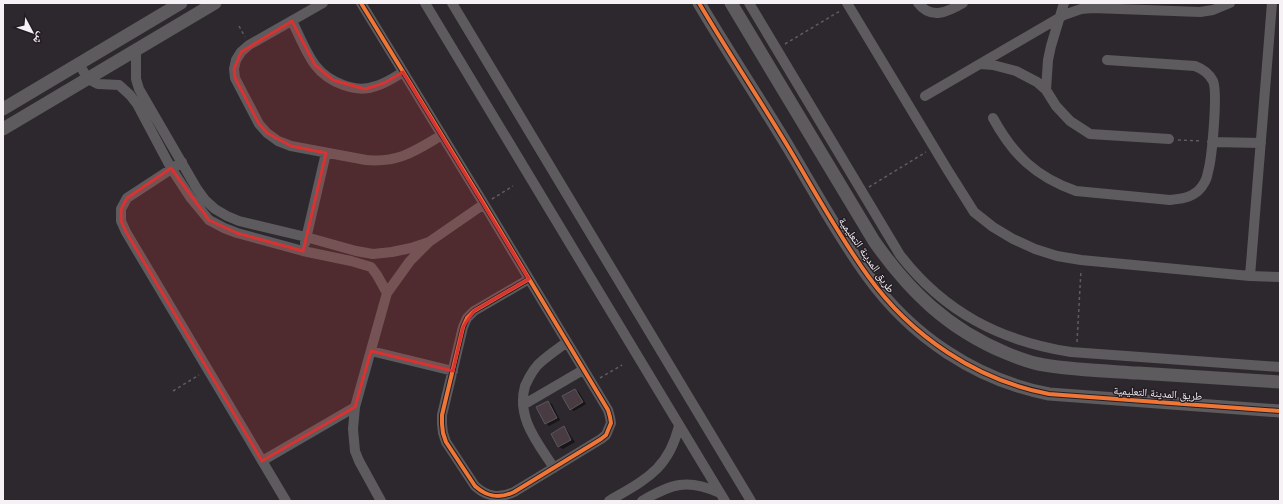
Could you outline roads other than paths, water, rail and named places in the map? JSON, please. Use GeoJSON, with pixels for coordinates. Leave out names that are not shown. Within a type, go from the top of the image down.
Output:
{"type":"FeatureCollection","features":[{"type":"Feature","properties":{"kind":"street"},"geometry":{"type":"LineString","coordinates":[[3,109],[181,3]]}},
{"type":"Feature","properties":{"kind":"street"},"geometry":{"type":"LineString","coordinates":[[3,129],[215,3]]}},
{"type":"Feature","properties":{"kind":"street"},"geometry":{"type":"LineString","coordinates":[[323,3],[249,45],[241,52],[236,60],[234,69],[235,78],[259,124],[267,133],[278,141],[291,146],[378,161],[390,160],[414,152],[442,135]]}},
{"type":"Feature","properties":{"kind":"street"},"geometry":{"type":"LineString","coordinates":[[361,3],[484,204],[567,342],[583,370],[592,383],[610,417],[609,429],[601,439],[506,496],[498,497],[482,492],[475,486],[446,442],[443,433],[442,415],[463,327],[467,318],[474,311],[529,279]]}},
{"type":"Feature","properties":{"kind":"street"},"geometry":{"type":"LineString","coordinates":[[425,3],[722,497]]}},
{"type":"Feature","properties":{"kind":"street"},"geometry":{"type":"LineString","coordinates":[[452,3],[751,501]]}},
{"type":"Feature","properties":{"kind":"street","name":"طريق المدينة التعليمية"},"geometry":{"type":"LineString","coordinates":[[699,3],[864,271],[896,309],[933,342],[965,364],[1027,390],[1049,394],[1280,410]]}},
{"type":"Feature","properties":{"kind":"street","name":"طريق المدينة التعليمية"},"geometry":{"type":"LineString","coordinates":[[731,3],[870,234],[890,263],[906,283],[924,301],[971,336],[1019,358],[1043,365],[1280,382]]}},
{"type":"Feature","properties":{"kind":"street"},"geometry":{"type":"LineString","coordinates":[[749,3],[891,241],[903,259],[920,279],[950,305],[978,323],[1008,336],[1039,346],[1076,353],[1280,368]]}},
{"type":"Feature","properties":{"kind":"street"},"geometry":{"type":"LineString","coordinates":[[918,3],[924,9],[936,13],[948,11],[963,3]]}},
{"type":"Feature","properties":{"kind":"street"},"geometry":{"type":"LineString","coordinates":[[1046,90],[1048,60],[1064,3]]}},
{"type":"Feature","properties":{"kind":"street"},"geometry":{"type":"LineString","coordinates":[[925,96],[1060,18],[1082,9],[1117,6],[1200,12],[1213,10],[1230,3]]}},
{"type":"Feature","properties":{"kind":"street"},"geometry":{"type":"LineString","coordinates":[[1250,276],[1272,3]]}},
{"type":"Feature","properties":{"kind":"street"},"geometry":{"type":"LineString","coordinates":[[848,4],[974,212],[993,227],[1013,239],[1035,249],[1057,256],[1081,260],[1250,276],[1280,277]]}},
{"type":"Feature","properties":{"kind":"street"},"geometry":{"type":"LineString","coordinates":[[292,21],[315,65],[333,80],[344,85],[365,89],[384,83],[403,72]]}},
{"type":"Feature","properties":{"kind":"street"},"geometry":{"type":"LineString","coordinates":[[136,49],[136,79],[139,89],[197,189],[205,200],[215,209],[239,221],[373,254],[411,248],[429,242]]}},
{"type":"Feature","properties":{"kind":"street"},"geometry":{"type":"LineString","coordinates":[[993,118],[1008,143],[1027,164],[1050,180],[1076,191],[1170,200],[1190,196],[1205,182],[1208,172],[1212,142],[1213,80],[1200,68],[1107,60]]}},
{"type":"Feature","properties":{"kind":"street"},"geometry":{"type":"LineString","coordinates":[[79,64],[88,79],[98,84],[119,85],[130,94],[137,104],[171,168],[190,197],[209,220],[237,233],[303,252],[351,261],[371,267],[378,275],[387,293]]}},
{"type":"Feature","properties":{"kind":"street"},"geometry":{"type":"LineString","coordinates":[[981,64],[999,66],[1016,71],[1037,82],[1046,90],[1063,114],[1076,126],[1090,134],[1169,140]]}},
{"type":"Feature","properties":{"kind":"street"},"geometry":{"type":"LineString","coordinates":[[1212,142],[1261,143]]}},
{"type":"Feature","properties":{"kind":"street"},"geometry":{"type":"LineString","coordinates":[[303,252],[326,153]]}},
{"type":"Feature","properties":{"kind":"street"},"geometry":{"type":"LineString","coordinates":[[182,162],[127,198],[121,209],[121,221],[126,232],[286,501]]}},
{"type":"Feature","properties":{"kind":"street"},"geometry":{"type":"LineString","coordinates":[[380,500],[363,471],[355,451],[353,429],[355,407],[387,293],[410,261],[429,242],[484,204]]}},
{"type":"Feature","properties":{"kind":"street"},"geometry":{"type":"LineString","coordinates":[[554,468],[527,425],[523,405],[524,392],[527,381],[533,370],[542,361],[567,342]]}},
{"type":"Feature","properties":{"kind":"street"},"geometry":{"type":"LineString","coordinates":[[371,351],[453,371]]}},
{"type":"Feature","properties":{"kind":"street"},"geometry":{"type":"LineString","coordinates":[[523,405],[583,370]]}},
{"type":"Feature","properties":{"kind":"street"},"geometry":{"type":"LineString","coordinates":[[262,461],[355,407]]}},
{"type":"Feature","properties":{"kind":"street"},"geometry":{"type":"LineString","coordinates":[[609,501],[648,478],[659,467],[669,455],[676,441],[680,426]]}},
{"type":"Feature","properties":{"kind":"street"},"geometry":{"type":"LineString","coordinates":[[642,501],[663,489],[686,484],[703,486],[722,497]]}}]}
